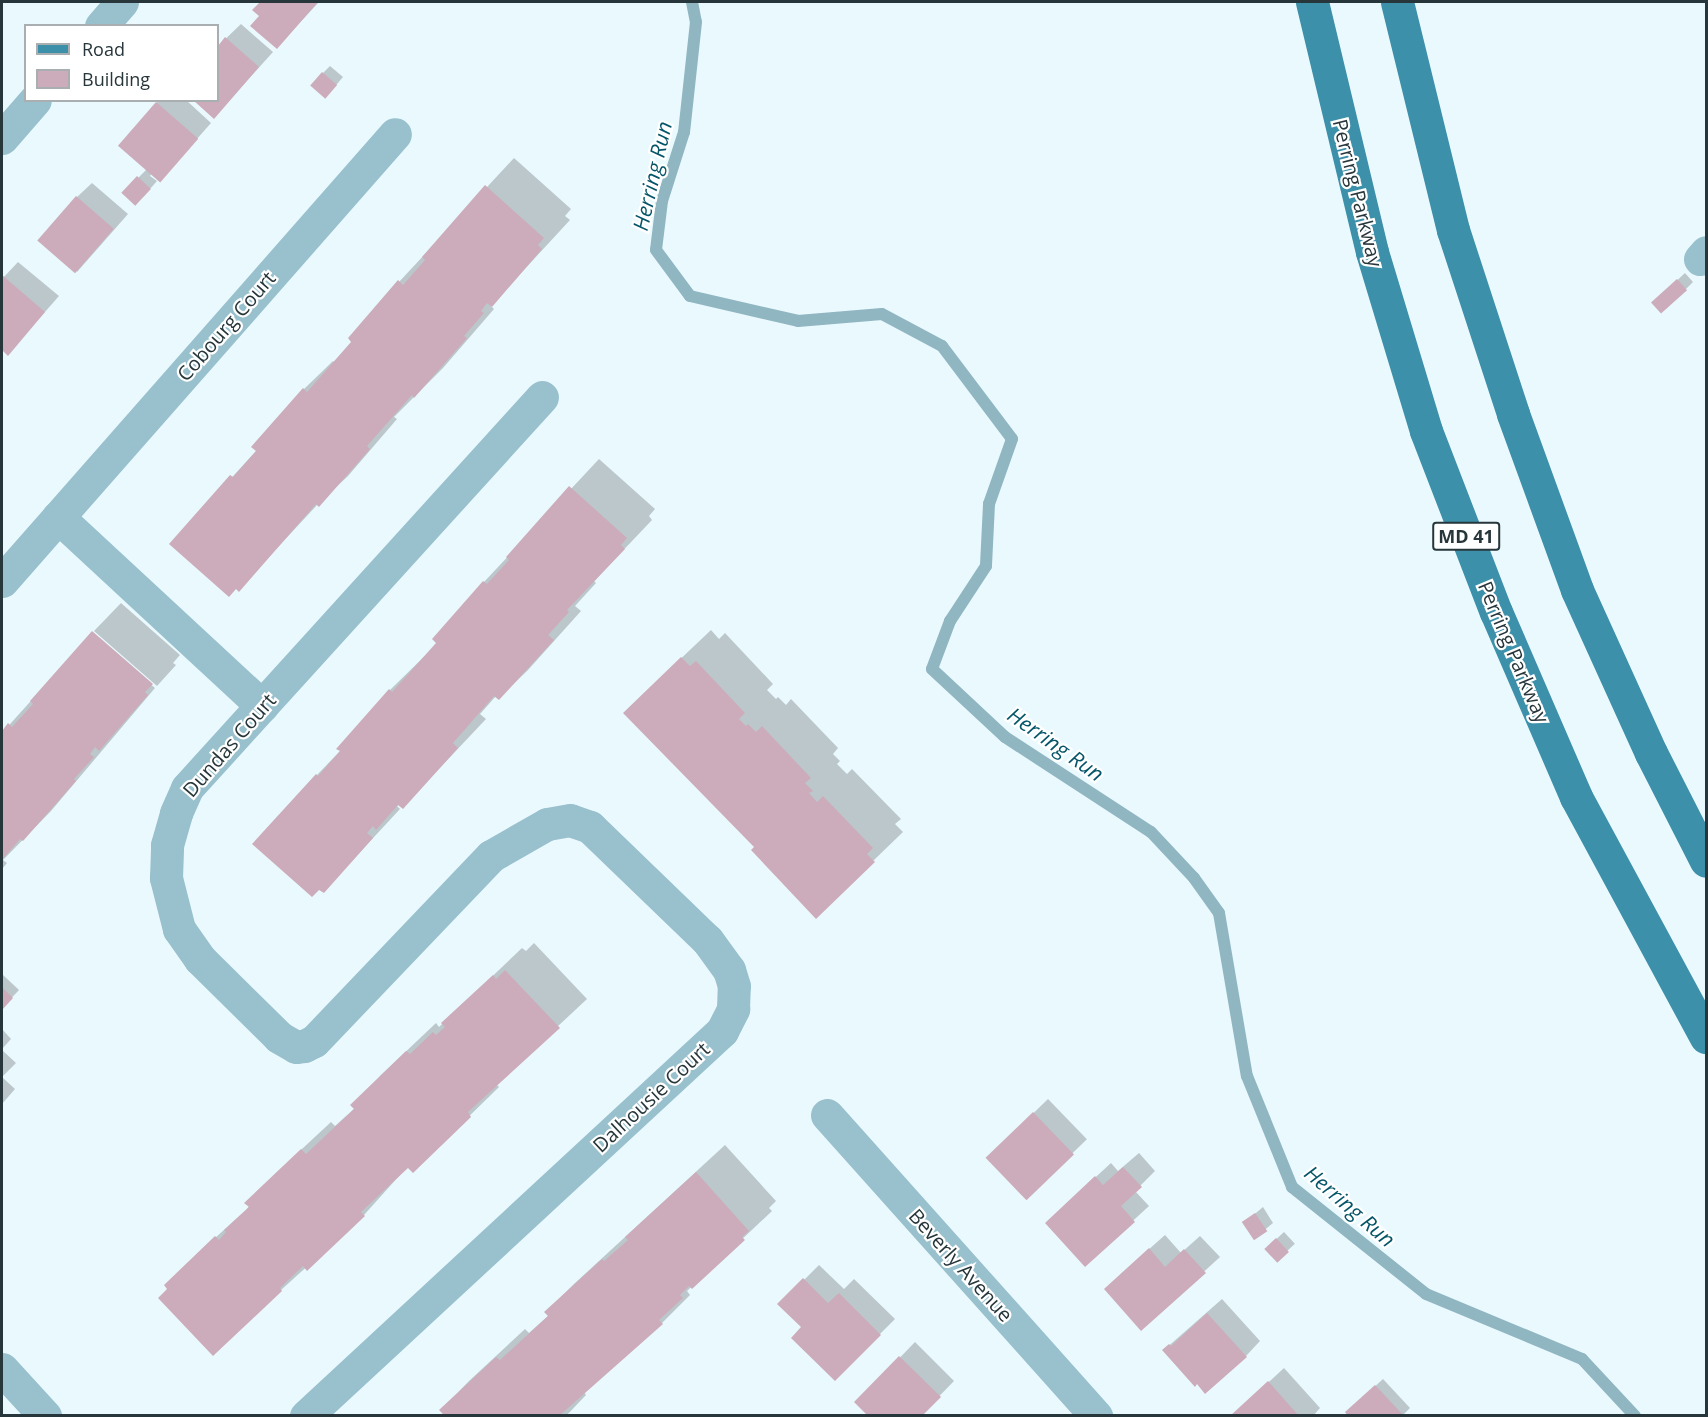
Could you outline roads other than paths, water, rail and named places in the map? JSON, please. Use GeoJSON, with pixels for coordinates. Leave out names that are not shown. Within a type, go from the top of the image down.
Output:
{"type":"FeatureCollection","features":[{"type":"Feature","properties":{"kind":"main road","name":"Perring Parkway"},"geometry":{"type":"LineString","coordinates":[[1312,2],[1372,252],[1426,431],[1496,612],[1576,797],[1707,1037]]}},
{"type":"Feature","properties":{"kind":"main road"},"geometry":{"type":"LineString","coordinates":[[1397,2],[1453,230],[1513,414],[1577,590],[1651,753],[1707,861]]}},
{"type":"Feature","properties":{"kind":"street"},"geometry":{"type":"LineString","coordinates":[[103,24],[122,2]]}},
{"type":"Feature","properties":{"kind":"street"},"geometry":{"type":"LineString","coordinates":[[2,138],[33,102]]}},
{"type":"Feature","properties":{"kind":"street","name":"Cobourg Court"},"geometry":{"type":"LineString","coordinates":[[2,581],[395,134]]}},
{"type":"Feature","properties":{"kind":"street","name":"Dundas Court"},"geometry":{"type":"LineString","coordinates":[[491,856],[314,1041],[296,1047],[287,1043],[200,959],[179,929],[166,878],[167,846],[176,813],[187,788],[542,397]]}},
{"type":"Feature","properties":{"kind":"street"},"geometry":{"type":"LineString","coordinates":[[58,517],[262,706]]}},
{"type":"Feature","properties":{"kind":"street","name":"Dalhousie Court"},"geometry":{"type":"LineString","coordinates":[[306,1416],[525,1216],[722,1031],[729,1020],[734,1000],[729,970],[707,940],[590,827],[570,820],[547,824],[491,856]]}},
{"type":"Feature","properties":{"kind":"street","name":"Beverly Avenue"},"geometry":{"type":"LineString","coordinates":[[827,1115],[1096,1416]]}},
{"type":"Feature","properties":{"kind":"street"},"geometry":{"type":"LineString","coordinates":[[2,1369],[45,1416]]}},
{"type":"Feature","properties":{"kind":"waterway","name":"Herring Run"},"geometry":{"type":"LineString","coordinates":[[692,2],[696,22],[684,132],[662,201],[656,250],[690,296],[798,321],[882,314],[942,346],[1012,439],[989,504],[986,566],[950,621],[932,669],[1005,737],[1151,832],[1194,878],[1219,913],[1247,1076],[1292,1187],[1426,1294],[1582,1359],[1635,1416]]}}]}
